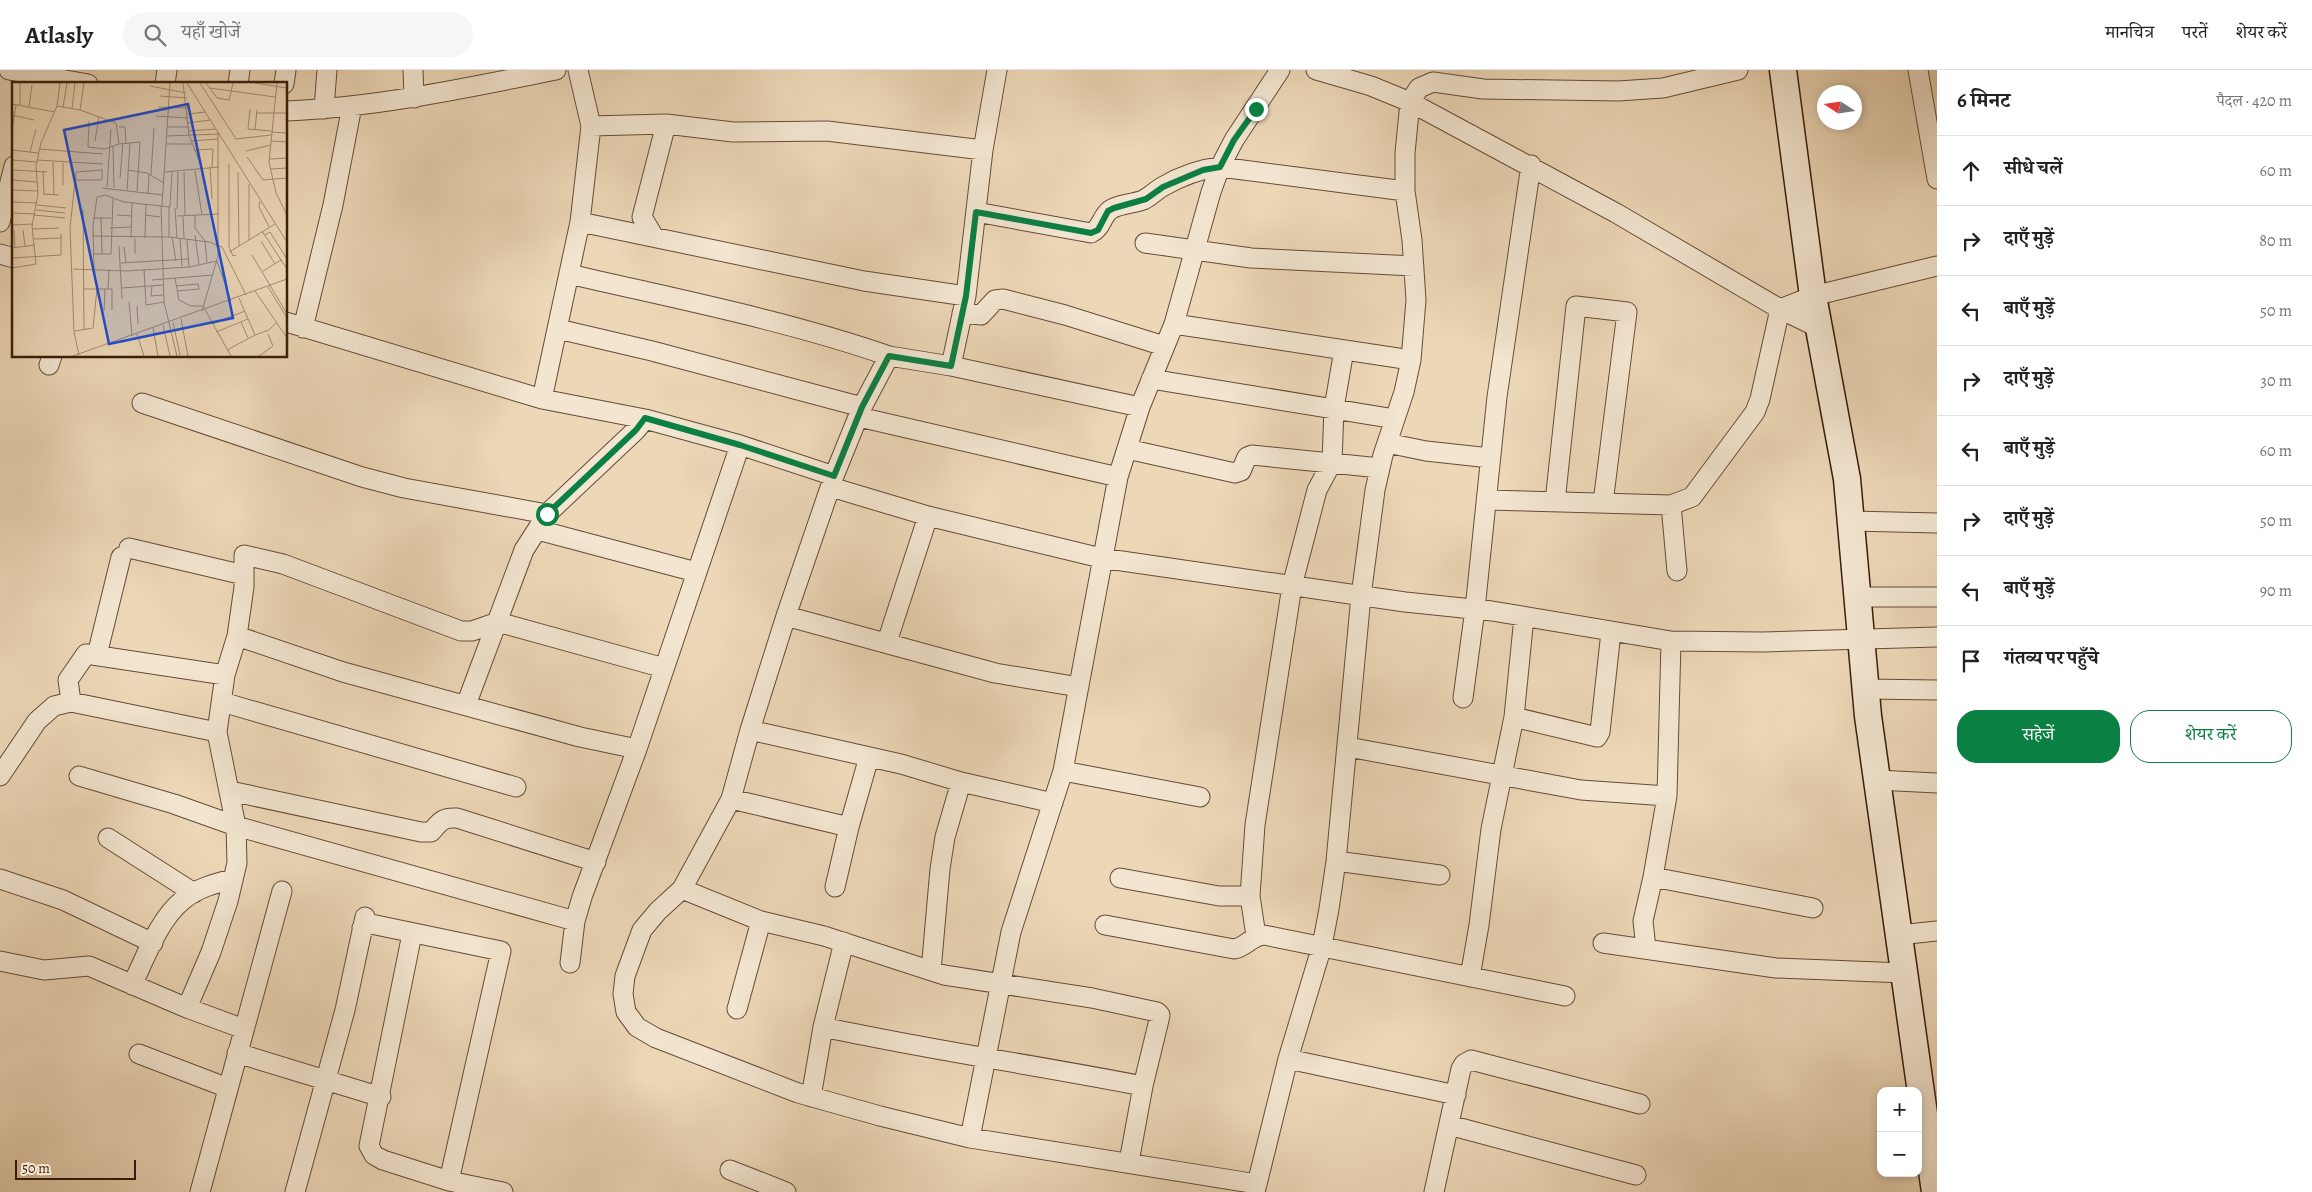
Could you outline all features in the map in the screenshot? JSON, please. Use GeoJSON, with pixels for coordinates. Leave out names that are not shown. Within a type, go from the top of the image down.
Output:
{"type":"FeatureCollection","features":[{"type":"Feature","properties":{"kind":"street"},"geometry":{"type":"LineString","coordinates":[[9,70],[35,79],[66,82]]}},
{"type":"Feature","properties":{"kind":"street"},"geometry":{"type":"LineString","coordinates":[[324,109],[327,70]]}},
{"type":"Feature","properties":{"kind":"street"},"geometry":{"type":"LineString","coordinates":[[414,70],[414,98]]}},
{"type":"Feature","properties":{"kind":"street"},"geometry":{"type":"LineString","coordinates":[[288,111],[324,109],[414,98],[556,70]]}},
{"type":"Feature","properties":{"kind":"street"},"geometry":{"type":"LineString","coordinates":[[542,399],[580,222],[591,126],[578,70]]}},
{"type":"Feature","properties":{"kind":"street"},"geometry":{"type":"LineString","coordinates":[[951,366],[964,305],[983,150],[997,70]]}},
{"type":"Feature","properties":{"kind":"street"},"geometry":{"type":"LineString","coordinates":[[970,1138],[1011,932],[1064,771],[1118,477],[1140,407],[1174,324],[1190,271],[1194,250],[1220,167],[1234,140],[1280,70]]}},
{"type":"Feature","properties":{"kind":"street"},"geometry":{"type":"LineString","coordinates":[[1316,70],[1370,78],[1410,102],[1531,165],[1780,309],[1819,328]]}},
{"type":"Feature","properties":{"kind":"street"},"geometry":{"type":"LineString","coordinates":[[889,356],[861,412],[832,482],[786,616],[750,730],[731,799],[682,889],[658,911],[642,930],[625,976],[623,994],[626,1012],[637,1026],[656,1038],[811,1097],[970,1138],[1129,1162],[1256,1188],[1288,1059],[1322,946],[1336,861],[1361,596],[1380,468],[1411,360],[1416,300],[1405,191],[1405,153],[1410,102],[1419,88],[1433,82],[1483,89],[1618,91],[1663,88],[1738,70]]}},
{"type":"Feature","properties":{"kind":"street"},"geometry":{"type":"LineString","coordinates":[[1783,70],[1813,296],[1847,479],[1865,689],[1935,1192]]}},
{"type":"Feature","properties":{"kind":"street"},"geometry":{"type":"LineString","coordinates":[[1918,70],[1937,179]]}},
{"type":"Feature","properties":{"kind":"street"},"geometry":{"type":"LineString","coordinates":[[352,106],[332,205],[295,325],[542,399],[645,418],[740,445],[832,482],[928,516],[1068,552],[1361,596],[1475,609],[1671,641],[1861,640],[1937,637]]}},
{"type":"Feature","properties":{"kind":"street"},"geometry":{"type":"LineString","coordinates":[[591,126],[666,124],[733,132],[827,131],[983,150]]}},
{"type":"Feature","properties":{"kind":"street"},"geometry":{"type":"LineString","coordinates":[[654,237],[642,218],[666,124]]}},
{"type":"Feature","properties":{"kind":"street"},"geometry":{"type":"LineString","coordinates":[[1463,698],[1488,500],[1490,458],[1531,165]]}},
{"type":"Feature","properties":{"kind":"street"},"geometry":{"type":"LineString","coordinates":[[976,212],[1091,233],[1098,230],[1108,211],[1146,199],[1163,187],[1203,170],[1220,167],[1405,191]]}},
{"type":"Feature","properties":{"kind":"street"},"geometry":{"type":"LineString","coordinates":[[0,222],[12,174]]}},
{"type":"Feature","properties":{"kind":"street"},"geometry":{"type":"LineString","coordinates":[[580,222],[864,281],[964,305],[981,315],[995,300],[1003,299],[1065,315],[1164,346]]}},
{"type":"Feature","properties":{"kind":"street"},"geometry":{"type":"LineString","coordinates":[[1145,243],[1251,258],[1414,266]]}},
{"type":"Feature","properties":{"kind":"street"},"geometry":{"type":"LineString","coordinates":[[1780,309],[1813,296],[1937,266]]}},
{"type":"Feature","properties":{"kind":"street"},"geometry":{"type":"LineString","coordinates":[[569,274],[819,334],[889,356],[951,366],[1140,407]]}},
{"type":"Feature","properties":{"kind":"street"},"geometry":{"type":"LineString","coordinates":[[1555,502],[1576,306],[1627,312],[1603,503]]}},
{"type":"Feature","properties":{"kind":"street"},"geometry":{"type":"LineString","coordinates":[[1488,500],[1671,505],[1692,497],[1755,412],[1760,399],[1780,309]]}},
{"type":"Feature","properties":{"kind":"street"},"geometry":{"type":"LineString","coordinates":[[1174,324],[1411,360]]}},
{"type":"Feature","properties":{"kind":"street"},"geometry":{"type":"LineString","coordinates":[[558,330],[662,353],[861,412],[1118,477]]}},
{"type":"Feature","properties":{"kind":"street"},"geometry":{"type":"LineString","coordinates":[[1256,936],[1250,896],[1255,825],[1292,586],[1318,490],[1332,462],[1334,408],[1344,350]]}},
{"type":"Feature","properties":{"kind":"street"},"geometry":{"type":"LineString","coordinates":[[1151,378],[1395,419]]}},
{"type":"Feature","properties":{"kind":"street"},"geometry":{"type":"LineString","coordinates":[[142,403],[362,477],[543,522],[696,572]]}},
{"type":"Feature","properties":{"kind":"street"},"geometry":{"type":"LineString","coordinates":[[466,705],[524,550],[543,522],[636,430],[645,418]]}},
{"type":"Feature","properties":{"kind":"street"},"geometry":{"type":"LineString","coordinates":[[1387,443],[1426,451],[1490,458]]}},
{"type":"Feature","properties":{"kind":"street"},"geometry":{"type":"LineString","coordinates":[[570,963],[574,921],[637,749],[740,445]]}},
{"type":"Feature","properties":{"kind":"street"},"geometry":{"type":"LineString","coordinates":[[1127,449],[1235,473],[1241,471],[1247,457],[1252,455],[1380,468]]}},
{"type":"Feature","properties":{"kind":"street"},"geometry":{"type":"LineString","coordinates":[[1671,505],[1677,571]]}},
{"type":"Feature","properties":{"kind":"street"},"geometry":{"type":"LineString","coordinates":[[887,642],[928,516]]}},
{"type":"Feature","properties":{"kind":"street"},"geometry":{"type":"LineString","coordinates":[[1851,521],[1937,523]]}},
{"type":"Feature","properties":{"kind":"street"},"geometry":{"type":"LineString","coordinates":[[97,655],[125,553],[244,575]]}},
{"type":"Feature","properties":{"kind":"street"},"geometry":{"type":"LineString","coordinates":[[187,1008],[211,952],[236,863],[236,826],[217,732],[225,675],[237,636],[244,575],[244,555],[284,564],[461,631],[472,632],[498,622],[664,668]]}},
{"type":"Feature","properties":{"kind":"street"},"geometry":{"type":"LineString","coordinates":[[1857,597],[1937,597]]}},
{"type":"Feature","properties":{"kind":"street"},"geometry":{"type":"LineString","coordinates":[[786,616],[995,673],[1078,687]]}},
{"type":"Feature","properties":{"kind":"street"},"geometry":{"type":"LineString","coordinates":[[1470,976],[1500,775],[1514,717],[1524,617]]}},
{"type":"Feature","properties":{"kind":"street"},"geometry":{"type":"LineString","coordinates":[[1514,717],[1597,737],[1600,732],[1611,632]]}},
{"type":"Feature","properties":{"kind":"street"},"geometry":{"type":"LineString","coordinates":[[237,636],[343,672],[580,737],[637,749]]}},
{"type":"Feature","properties":{"kind":"street"},"geometry":{"type":"LineString","coordinates":[[1646,948],[1643,922],[1667,796],[1671,641]]}},
{"type":"Feature","properties":{"kind":"street"},"geometry":{"type":"LineString","coordinates":[[71,702],[68,680],[86,654],[225,675]]}},
{"type":"Feature","properties":{"kind":"street"},"geometry":{"type":"LineString","coordinates":[[1865,689],[1937,690]]}},
{"type":"Feature","properties":{"kind":"street"},"geometry":{"type":"LineString","coordinates":[[0,776],[37,720],[54,706],[71,702],[217,732]]}},
{"type":"Feature","properties":{"kind":"street"},"geometry":{"type":"LineString","coordinates":[[222,702],[516,787]]}},
{"type":"Feature","properties":{"kind":"street"},"geometry":{"type":"LineString","coordinates":[[750,730],[901,764],[961,782],[1053,803]]}},
{"type":"Feature","properties":{"kind":"street"},"geometry":{"type":"LineString","coordinates":[[1348,747],[1581,790],[1667,796]]}},
{"type":"Feature","properties":{"kind":"street"},"geometry":{"type":"LineString","coordinates":[[835,886],[869,757]]}},
{"type":"Feature","properties":{"kind":"street"},"geometry":{"type":"LineString","coordinates":[[1064,771],[1200,797]]}},
{"type":"Feature","properties":{"kind":"street"},"geometry":{"type":"LineString","coordinates":[[79,776],[174,804],[236,826],[574,921]]}},
{"type":"Feature","properties":{"kind":"street"},"geometry":{"type":"LineString","coordinates":[[1877,780],[1937,783]]}},
{"type":"Feature","properties":{"kind":"street"},"geometry":{"type":"LineString","coordinates":[[931,971],[940,869],[945,837],[961,782]]}},
{"type":"Feature","properties":{"kind":"street"},"geometry":{"type":"LineString","coordinates":[[230,792],[421,832],[431,832],[441,820],[447,817],[457,818],[596,862]]}},
{"type":"Feature","properties":{"kind":"street"},"geometry":{"type":"LineString","coordinates":[[731,799],[849,827]]}},
{"type":"Feature","properties":{"kind":"street"},"geometry":{"type":"LineString","coordinates":[[108,838],[194,893]]}},
{"type":"Feature","properties":{"kind":"street"},"geometry":{"type":"LineString","coordinates":[[1336,861],[1440,875]]}},
{"type":"Feature","properties":{"kind":"street"},"geometry":{"type":"LineString","coordinates":[[1653,877],[1813,908]]}},
{"type":"Feature","properties":{"kind":"street"},"geometry":{"type":"LineString","coordinates":[[132,986],[168,916],[184,899],[194,893],[207,886],[233,878]]}},
{"type":"Feature","properties":{"kind":"street"},"geometry":{"type":"LineString","coordinates":[[1120,878],[1219,896],[1250,896]]}},
{"type":"Feature","properties":{"kind":"street"},"geometry":{"type":"LineString","coordinates":[[0,879],[63,900],[153,944]]}},
{"type":"Feature","properties":{"kind":"street"},"geometry":{"type":"LineString","coordinates":[[682,889],[761,921],[844,942],[931,971],[1092,998],[1157,1012],[1160,1015],[1143,1086],[1129,1162]]}},
{"type":"Feature","properties":{"kind":"street"},"geometry":{"type":"LineString","coordinates":[[200,1192],[282,891]]}},
{"type":"Feature","properties":{"kind":"street"},"geometry":{"type":"LineString","coordinates":[[295,1192],[345,1010],[364,920],[371,924],[412,934],[501,951],[449,1180]]}},
{"type":"Feature","properties":{"kind":"street"},"geometry":{"type":"LineString","coordinates":[[737,1009],[761,921]]}},
{"type":"Feature","properties":{"kind":"street"},"geometry":{"type":"LineString","coordinates":[[1105,925],[1234,949],[1242,948],[1256,936],[1264,935],[1564,996]]}},
{"type":"Feature","properties":{"kind":"street"},"geometry":{"type":"LineString","coordinates":[[1898,935],[1937,932]]}},
{"type":"Feature","properties":{"kind":"street"},"geometry":{"type":"LineString","coordinates":[[412,934],[381,1097],[369,1146],[374,1155],[383,1160],[449,1180],[503,1192]]}},
{"type":"Feature","properties":{"kind":"street"},"geometry":{"type":"LineString","coordinates":[[811,1097],[822,1027],[844,942]]}},
{"type":"Feature","properties":{"kind":"street"},"geometry":{"type":"LineString","coordinates":[[1603,943],[1776,968],[1904,973]]}},
{"type":"Feature","properties":{"kind":"street"},"geometry":{"type":"LineString","coordinates":[[0,961],[44,970],[90,966],[132,986],[244,1029]]}},
{"type":"Feature","properties":{"kind":"street"},"geometry":{"type":"LineString","coordinates":[[822,1027],[890,1042],[987,1057],[1143,1086]]}},
{"type":"Feature","properties":{"kind":"street"},"geometry":{"type":"LineString","coordinates":[[237,1053],[381,1097]]}},
{"type":"Feature","properties":{"kind":"street"},"geometry":{"type":"LineString","coordinates":[[139,1054],[228,1088]]}},
{"type":"Feature","properties":{"kind":"street"},"geometry":{"type":"LineString","coordinates":[[1288,1059],[1456,1095]]}},
{"type":"Feature","properties":{"kind":"street"},"geometry":{"type":"LineString","coordinates":[[1434,1192],[1461,1069],[1464,1064],[1471,1060],[1640,1104]]}},
{"type":"Feature","properties":{"kind":"street"},"geometry":{"type":"LineString","coordinates":[[1449,1125],[1636,1175]]}},
{"type":"Feature","properties":{"kind":"street"},"geometry":{"type":"LineString","coordinates":[[730,1170],[786,1192]]}},
{"type":"Feature","properties":{"kind":"route"},"geometry":{"type":"LineString","coordinates":[[547,514],[636,430],[645,418],[740,445],[834,476],[862,407],[889,356],[951,366],[966,296],[976,212],[1091,233],[1098,230],[1108,211],[1146,199],[1163,187],[1184,177],[1213,167],[1220,167],[1234,140],[1256,109]]}}]}
